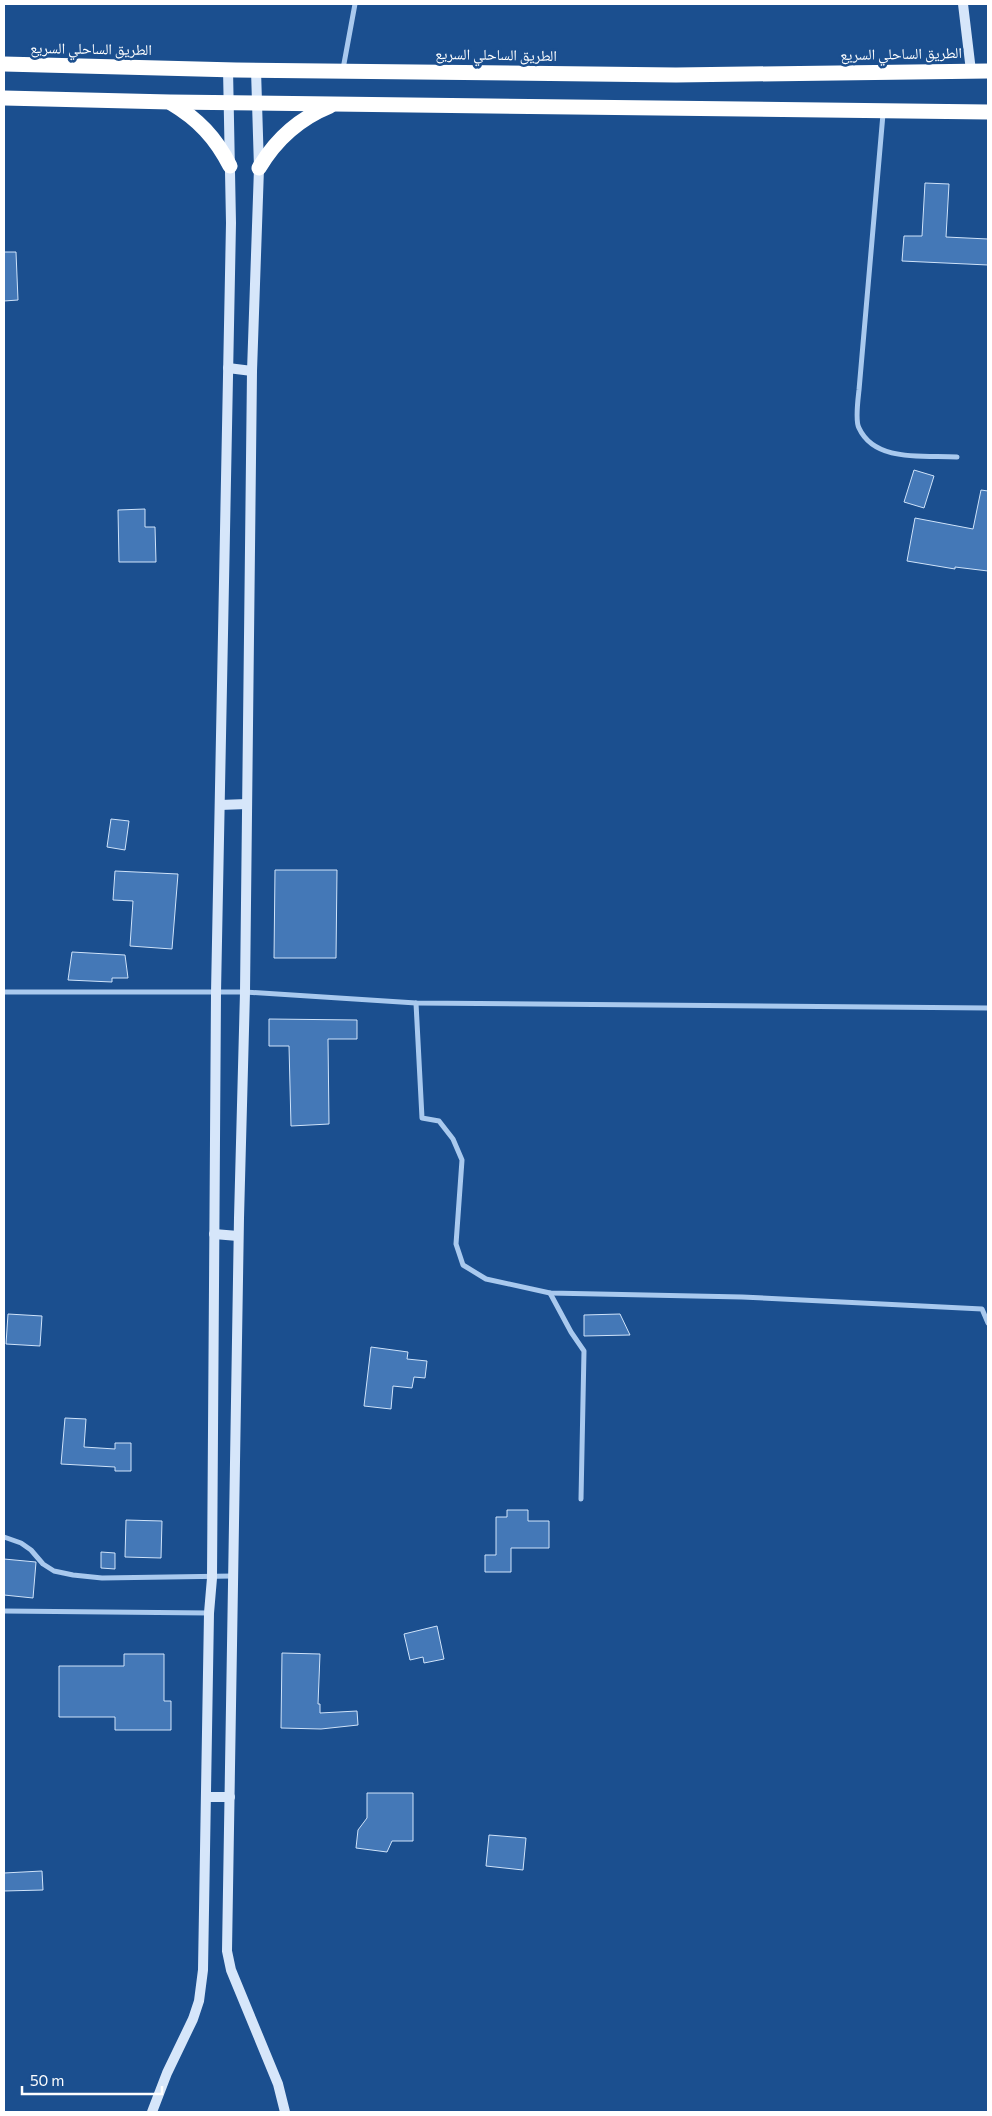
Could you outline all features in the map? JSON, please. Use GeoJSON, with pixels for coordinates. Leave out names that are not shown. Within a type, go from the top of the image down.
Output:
{"type":"FeatureCollection","features":[{"type":"Feature","properties":{"kind":"highway","name":"الطريق الساحلي السريع"},"geometry":{"type":"LineString","coordinates":[[4,64],[256,70],[676,75],[988,72]]}},
{"type":"Feature","properties":{"kind":"highway"},"geometry":{"type":"LineString","coordinates":[[4,98],[229,103],[988,112]]}},
{"type":"Feature","properties":{"kind":"highway"},"geometry":{"type":"LineString","coordinates":[[170,102],[200,122],[212,136],[230,166]]}},
{"type":"Feature","properties":{"kind":"highway"},"geometry":{"type":"LineString","coordinates":[[259,168],[273,147],[290,129],[311,115],[334,104]]}},
{"type":"Feature","properties":{"kind":"street"},"geometry":{"type":"LineString","coordinates":[[343,70],[355,4]]}},
{"type":"Feature","properties":{"kind":"street"},"geometry":{"type":"LineString","coordinates":[[963,4],[971,71]]}},
{"type":"Feature","properties":{"kind":"street"},"geometry":{"type":"LineString","coordinates":[[152,2112],[167,2073],[193,2019],[199,2001],[203,1970],[209,1613],[212,1578],[216,993],[231,223],[228,69]]}},
{"type":"Feature","properties":{"kind":"street"},"geometry":{"type":"LineString","coordinates":[[256,70],[259,168],[252,371],[245,992],[238,1236],[227,1951],[231,1970],[278,2084],[285,2112]]}},
{"type":"Feature","properties":{"kind":"street"},"geometry":{"type":"LineString","coordinates":[[883,110],[858,390],[858,427],[870,444],[891,454],[957,457]]}},
{"type":"Feature","properties":{"kind":"street"},"geometry":{"type":"LineString","coordinates":[[228,368],[252,371]]}},
{"type":"Feature","properties":{"kind":"street"},"geometry":{"type":"LineString","coordinates":[[220,805],[247,804]]}},
{"type":"Feature","properties":{"kind":"street"},"geometry":{"type":"LineString","coordinates":[[4,992],[245,992],[416,1003],[988,1008]]}},
{"type":"Feature","properties":{"kind":"street"},"geometry":{"type":"LineString","coordinates":[[416,1003],[422,1118],[439,1121],[453,1139],[462,1160],[456,1244],[463,1265],[486,1278],[550,1293],[742,1297],[960,1307],[982,1309],[988,1323]]}},
{"type":"Feature","properties":{"kind":"street"},"geometry":{"type":"LineString","coordinates":[[214,1234],[238,1236]]}},
{"type":"Feature","properties":{"kind":"street"},"geometry":{"type":"LineString","coordinates":[[550,1293],[571,1332],[584,1350],[581,1499]]}},
{"type":"Feature","properties":{"kind":"street"},"geometry":{"type":"LineString","coordinates":[[4,1537],[21,1543],[31,1550],[43,1564],[54,1571],[73,1575],[102,1578],[212,1578],[233,1576]]}},
{"type":"Feature","properties":{"kind":"street"},"geometry":{"type":"LineString","coordinates":[[4,1612],[209,1613]]}},
{"type":"Feature","properties":{"kind":"street"},"geometry":{"type":"LineString","coordinates":[[207,1797],[230,1797]]}},
{"type":"Feature","properties":{"kind":"building"},"geometry":{"type":"Polygon","coordinates":[[[925,183],[949,184],[946,237],[988,239],[988,265],[902,261],[904,236],[922,236],[925,183]]]}},
{"type":"Feature","properties":{"kind":"building"},"geometry":{"type":"Polygon","coordinates":[[[4,252],[16,252],[18,300],[4,301],[4,252]]]}},
{"type":"Feature","properties":{"kind":"building"},"geometry":{"type":"Polygon","coordinates":[[[914,470],[934,476],[924,508],[904,502],[914,470]]]}},
{"type":"Feature","properties":{"kind":"building"},"geometry":{"type":"Polygon","coordinates":[[[981,490],[988,491],[988,571],[955,567],[955,569],[907,561],[915,518],[973,529],[981,490]]]}},
{"type":"Feature","properties":{"kind":"building"},"geometry":{"type":"Polygon","coordinates":[[[145,509],[145,527],[155,527],[156,562],[119,562],[118,510],[145,509]]]}},
{"type":"Feature","properties":{"kind":"building"},"geometry":{"type":"Polygon","coordinates":[[[111,819],[129,821],[125,850],[107,847],[111,819]]]}},
{"type":"Feature","properties":{"kind":"building"},"geometry":{"type":"Polygon","coordinates":[[[275,870],[337,870],[336,958],[274,958],[275,870]]]}},
{"type":"Feature","properties":{"kind":"building"},"geometry":{"type":"Polygon","coordinates":[[[115,871],[178,874],[172,949],[130,946],[133,901],[113,900],[115,871]]]}},
{"type":"Feature","properties":{"kind":"building"},"geometry":{"type":"Polygon","coordinates":[[[72,952],[125,955],[128,978],[112,978],[112,982],[68,980],[72,952]]]}},
{"type":"Feature","properties":{"kind":"building"},"geometry":{"type":"Polygon","coordinates":[[[269,1019],[357,1020],[357,1039],[328,1039],[329,1124],[291,1126],[289,1046],[269,1046],[269,1019]]]}},
{"type":"Feature","properties":{"kind":"building"},"geometry":{"type":"Polygon","coordinates":[[[8,1314],[42,1316],[40,1346],[6,1344],[8,1314]]]}},
{"type":"Feature","properties":{"kind":"building"},"geometry":{"type":"Polygon","coordinates":[[[620,1314],[630,1335],[584,1336],[584,1315],[620,1314]]]}},
{"type":"Feature","properties":{"kind":"building"},"geometry":{"type":"Polygon","coordinates":[[[371,1347],[408,1352],[407,1359],[427,1361],[425,1378],[414,1377],[412,1388],[393,1386],[391,1409],[364,1406],[371,1347]]]}},
{"type":"Feature","properties":{"kind":"building"},"geometry":{"type":"Polygon","coordinates":[[[65,1418],[86,1419],[84,1447],[115,1449],[115,1443],[131,1443],[131,1471],[115,1471],[115,1467],[61,1464],[65,1418]]]}},
{"type":"Feature","properties":{"kind":"building"},"geometry":{"type":"Polygon","coordinates":[[[507,1510],[528,1510],[528,1521],[549,1521],[549,1548],[511,1548],[511,1572],[485,1572],[485,1555],[496,1555],[496,1517],[507,1517],[507,1510]]]}},
{"type":"Feature","properties":{"kind":"building"},"geometry":{"type":"Polygon","coordinates":[[[126,1520],[162,1521],[161,1558],[125,1557],[126,1520]]]}},
{"type":"Feature","properties":{"kind":"building"},"geometry":{"type":"Polygon","coordinates":[[[101,1552],[115,1553],[115,1569],[101,1568],[101,1552]]]}},
{"type":"Feature","properties":{"kind":"building"},"geometry":{"type":"Polygon","coordinates":[[[4,1559],[36,1562],[33,1598],[4,1595],[4,1559]]]}},
{"type":"Feature","properties":{"kind":"building"},"geometry":{"type":"Polygon","coordinates":[[[437,1626],[444,1659],[424,1663],[423,1657],[410,1660],[404,1634],[437,1626]]]}},
{"type":"Feature","properties":{"kind":"building"},"geometry":{"type":"Polygon","coordinates":[[[282,1653],[320,1654],[318,1704],[320,1704],[320,1713],[357,1711],[358,1725],[321,1729],[281,1728],[282,1653]]]}},
{"type":"Feature","properties":{"kind":"building"},"geometry":{"type":"Polygon","coordinates":[[[124,1654],[164,1654],[164,1701],[171,1701],[171,1730],[115,1730],[115,1717],[59,1717],[59,1666],[124,1666],[124,1654]]]}},
{"type":"Feature","properties":{"kind":"building"},"geometry":{"type":"Polygon","coordinates":[[[367,1793],[413,1793],[413,1841],[392,1841],[387,1852],[356,1848],[358,1830],[367,1818],[367,1793]]]}},
{"type":"Feature","properties":{"kind":"building"},"geometry":{"type":"Polygon","coordinates":[[[489,1835],[526,1838],[523,1870],[486,1866],[489,1835]]]}},
{"type":"Feature","properties":{"kind":"building"},"geometry":{"type":"Polygon","coordinates":[[[42,1871],[43,1890],[4,1891],[4,1873],[42,1871]]]}}]}
